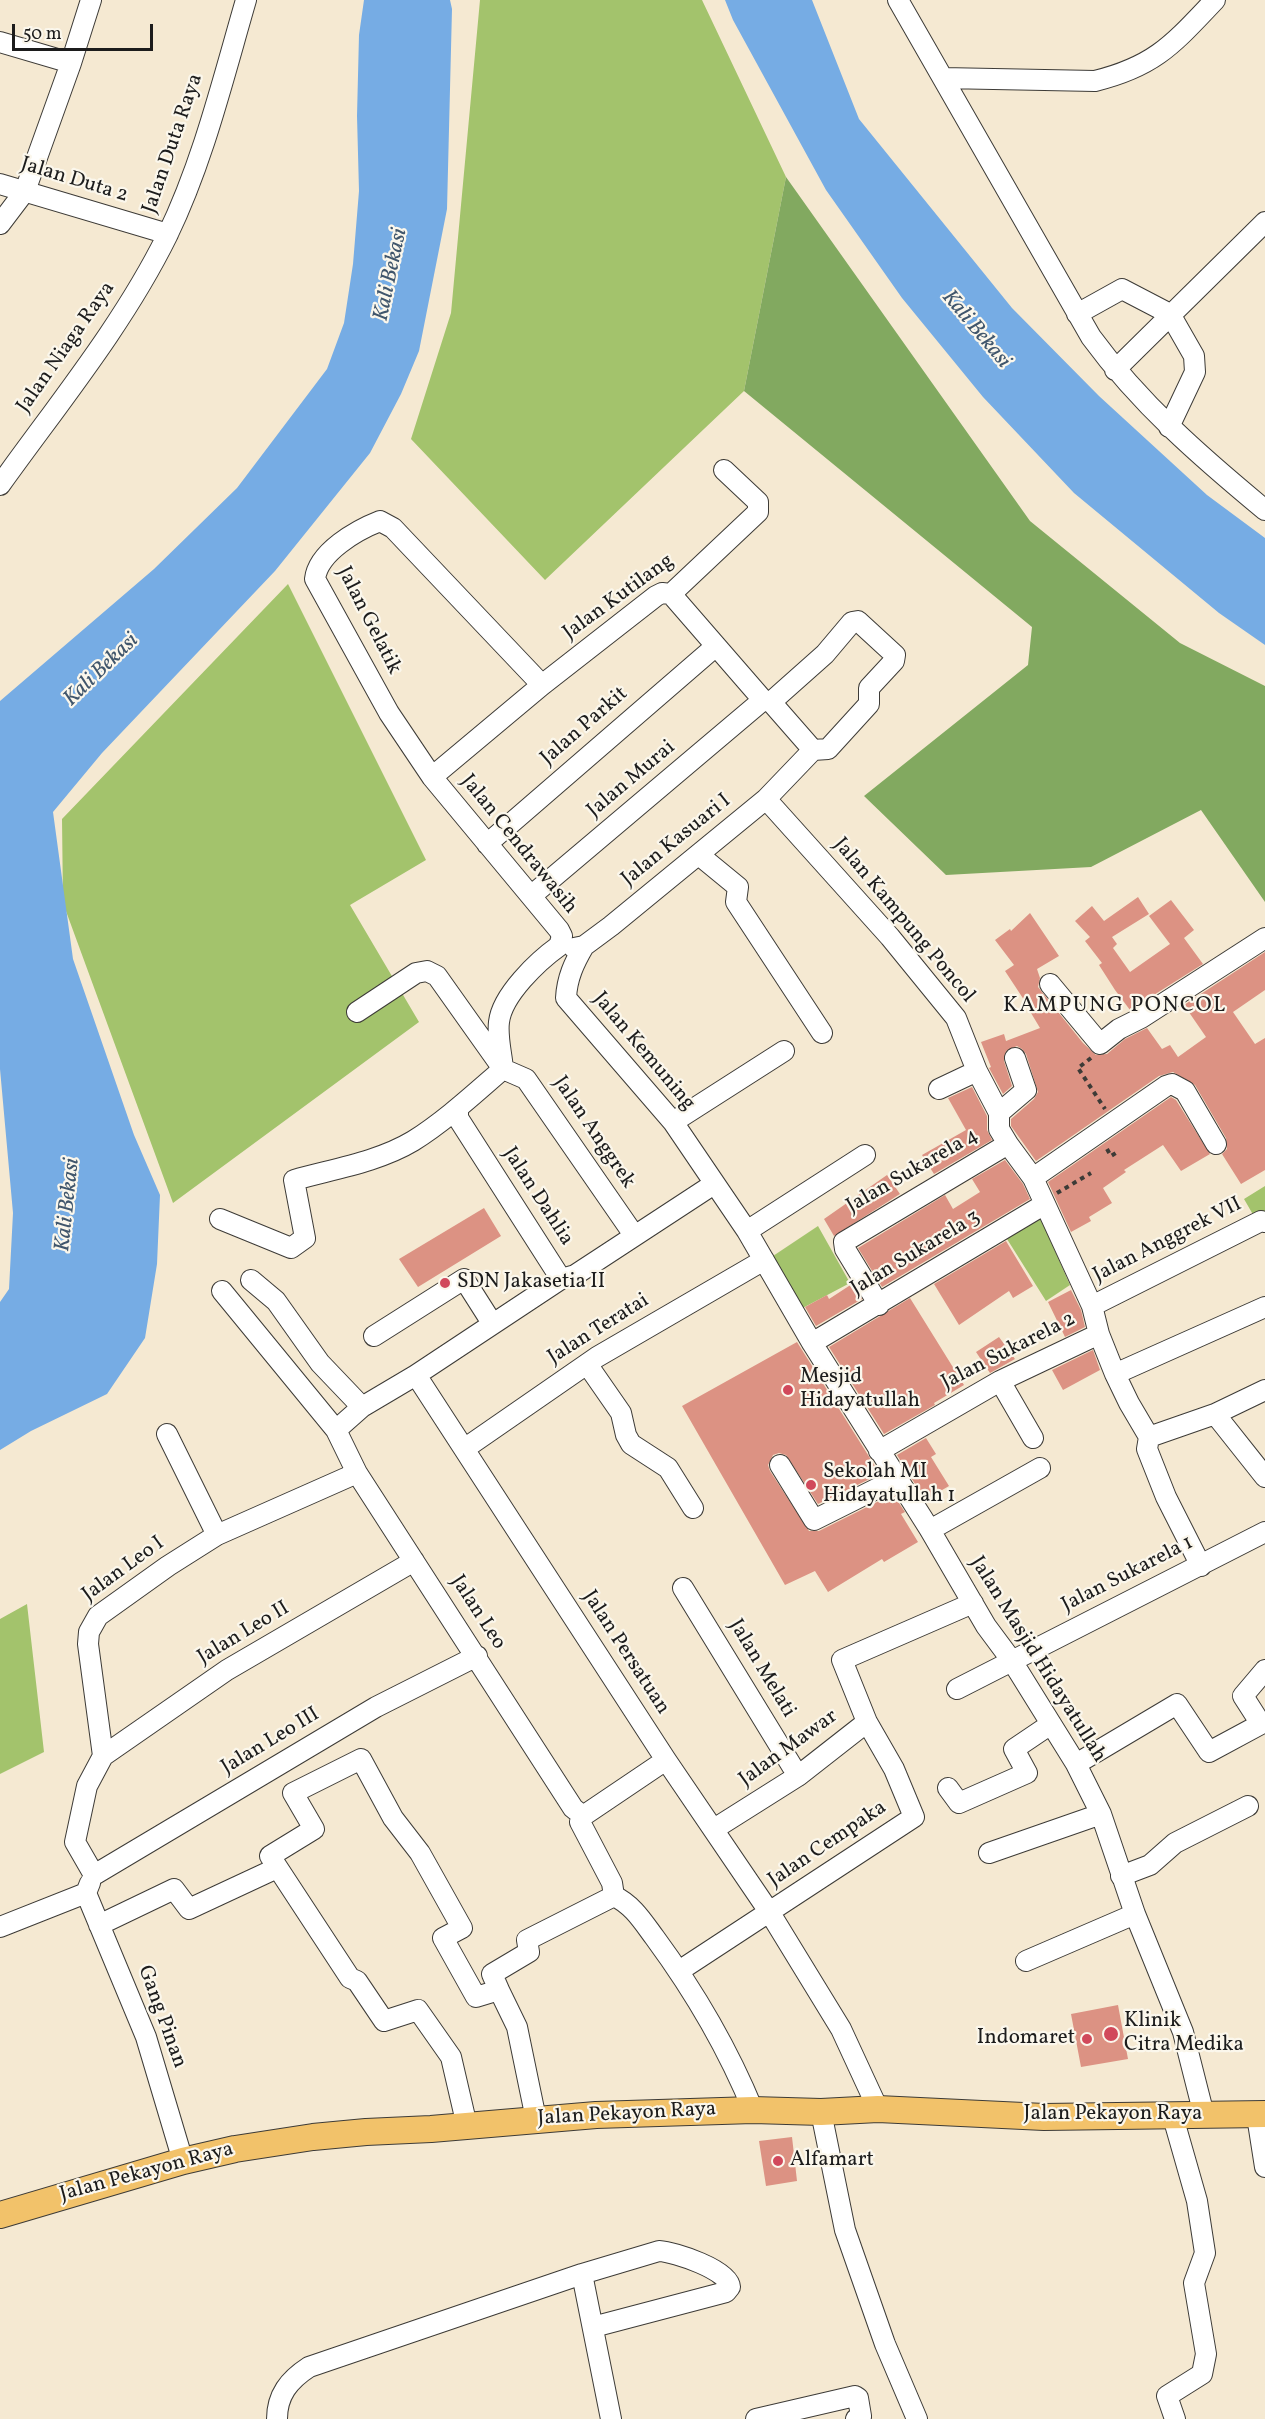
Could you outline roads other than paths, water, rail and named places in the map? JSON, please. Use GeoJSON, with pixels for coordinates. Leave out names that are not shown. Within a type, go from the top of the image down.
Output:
{"type":"FeatureCollection","features":[{"type":"Feature","properties":{"kind":"main road","name":"Jalan Pekayon Raya"},"geometry":{"type":"LineString","coordinates":[[0,2214],[183,2161],[235,2149],[313,2137],[536,2119],[753,2110],[821,2112],[878,2109],[1044,2117],[1261,2115]]}},
{"type":"Feature","properties":{"kind":"street"},"geometry":{"type":"LineString","coordinates":[[0,224],[25,191],[91,0]]}},
{"type":"Feature","properties":{"kind":"street","name":"Jalan Duta Raya"},"geometry":{"type":"LineString","coordinates":[[168,234],[200,156],[246,0]]}},
{"type":"Feature","properties":{"kind":"street"},"geometry":{"type":"LineString","coordinates":[[898,0],[1090,337],[1115,370],[1169,428],[1265,510]]}},
{"type":"Feature","properties":{"kind":"street"},"geometry":{"type":"LineString","coordinates":[[943,78],[1095,81],[1117,75],[1154,58],[1172,45],[1215,0]]}},
{"type":"Feature","properties":{"kind":"street"},"geometry":{"type":"LineString","coordinates":[[0,42],[71,63]]}},
{"type":"Feature","properties":{"kind":"street","name":"Jalan Duta 2"},"geometry":{"type":"LineString","coordinates":[[0,184],[168,234]]}},
{"type":"Feature","properties":{"kind":"street"},"geometry":{"type":"LineString","coordinates":[[1115,370],[1265,222]]}},
{"type":"Feature","properties":{"kind":"street","name":"Jalan Niaga Raya"},"geometry":{"type":"LineString","coordinates":[[0,485],[131,300],[168,234]]}},
{"type":"Feature","properties":{"kind":"street"},"geometry":{"type":"LineString","coordinates":[[1077,314],[1122,289],[1170,314],[1194,356],[1195,372],[1169,428]]}},
{"type":"Feature","properties":{"kind":"street","name":"Jalan Kutilang"},"geometry":{"type":"LineString","coordinates":[[432,777],[542,685],[656,596],[662,593],[671,594],[758,512],[758,502],[724,470]]}},
{"type":"Feature","properties":{"kind":"street","name":"Jalan Gelatik"},"geometry":{"type":"LineString","coordinates":[[432,777],[388,713],[315,579],[316,568],[326,555],[365,527],[380,521],[393,528],[542,685]]}},
{"type":"Feature","properties":{"kind":"street"},"geometry":{"type":"LineString","coordinates":[[671,594],[813,750]]}},
{"type":"Feature","properties":{"kind":"street","name":"Jalan Murai"},"geometry":{"type":"LineString","coordinates":[[531,896],[825,654],[852,622],[858,621],[895,655],[894,661],[869,688],[869,704],[864,712],[828,749],[813,750]]}},
{"type":"Feature","properties":{"kind":"street","name":"Jalan Parkit"},"geometry":{"type":"LineString","coordinates":[[487,844],[716,646]]}},
{"type":"Feature","properties":{"kind":"street","name":"Jalan Kasuari I"},"geometry":{"type":"LineString","coordinates":[[584,946],[766,799],[813,750]]}},
{"type":"Feature","properties":{"kind":"street","name":"Jalan Cendrawasih"},"geometry":{"type":"LineString","coordinates":[[432,777],[559,930],[561,936],[559,946]]}},
{"type":"Feature","properties":{"kind":"street","name":"Jalan Kampung Poncol"},"geometry":{"type":"LineString","coordinates":[[766,799],[890,937],[956,1018],[976,1071],[999,1113],[999,1129],[1033,1178],[1092,1306],[1099,1334],[1115,1374],[1149,1437],[1146,1443],[1147,1449],[1166,1497],[1201,1566]]}},
{"type":"Feature","properties":{"kind":"street"},"geometry":{"type":"LineString","coordinates":[[699,855],[738,887],[736,902],[822,1033]]}},
{"type":"Feature","properties":{"kind":"street"},"geometry":{"type":"LineString","coordinates":[[1050,984],[1100,1044],[1119,1029],[1141,1018],[1265,938]]}},
{"type":"Feature","properties":{"kind":"street"},"geometry":{"type":"LineString","coordinates":[[503,1069],[499,1022],[512,992],[533,968],[559,946],[573,948],[584,946]]}},
{"type":"Feature","properties":{"kind":"street","name":"Jalan Kemuning"},"geometry":{"type":"LineString","coordinates":[[584,946],[572,968],[567,983],[566,998],[673,1122],[747,1231]]}},
{"type":"Feature","properties":{"kind":"street"},"geometry":{"type":"LineString","coordinates":[[357,1012],[416,973],[427,971],[437,976],[503,1069]]}},
{"type":"Feature","properties":{"kind":"street"},"geometry":{"type":"LineString","coordinates":[[673,1122],[784,1051]]}},
{"type":"Feature","properties":{"kind":"street"},"geometry":{"type":"LineString","coordinates":[[999,1113],[1026,1090],[1015,1058]]}},
{"type":"Feature","properties":{"kind":"street"},"geometry":{"type":"LineString","coordinates":[[220,1219],[291,1248],[305,1238],[294,1180],[385,1154],[412,1142],[458,1108],[503,1069]]}},
{"type":"Feature","properties":{"kind":"street","name":"Jalan Anggrek"},"geometry":{"type":"LineString","coordinates":[[503,1069],[526,1079],[634,1235]]}},
{"type":"Feature","properties":{"kind":"street"},"geometry":{"type":"LineString","coordinates":[[939,1089],[976,1071]]}},
{"type":"Feature","properties":{"kind":"street"},"geometry":{"type":"LineString","coordinates":[[1033,1178],[1166,1086],[1173,1084],[1185,1091],[1216,1144]]}},
{"type":"Feature","properties":{"kind":"street","name":"Jalan Dahlia"},"geometry":{"type":"LineString","coordinates":[[458,1108],[458,1118],[561,1279],[575,1275],[714,1184]]}},
{"type":"Feature","properties":{"kind":"street","name":"Jalan Sukarela 4"},"geometry":{"type":"LineString","coordinates":[[879,1305],[845,1249],[844,1242],[1008,1144]]}},
{"type":"Feature","properties":{"kind":"street"},"geometry":{"type":"LineString","coordinates":[[747,1231],[865,1155]]}},
{"type":"Feature","properties":{"kind":"street","name":"Jalan Sukarela 3"},"geometry":{"type":"LineString","coordinates":[[812,1343],[879,1305],[1045,1202]]}},
{"type":"Feature","properties":{"kind":"street","name":"Jalan Anggrek VII"},"geometry":{"type":"LineString","coordinates":[[1092,1306],[1261,1221],[1265,1222]]}},
{"type":"Feature","properties":{"kind":"street","name":"Jalan Masjid Hidayatullah"},"geometry":{"type":"LineString","coordinates":[[747,1231],[812,1343],[930,1530],[986,1626],[1012,1661],[1076,1764],[1101,1814],[1135,1914],[1183,2032],[1204,2115]]}},
{"type":"Feature","properties":{"kind":"street","name":"Jalan Teratai"},"geometry":{"type":"LineString","coordinates":[[464,1449],[587,1364],[665,1316],[764,1260]]}},
{"type":"Feature","properties":{"kind":"street"},"geometry":{"type":"LineString","coordinates":[[374,1336],[464,1279],[492,1323]]}},
{"type":"Feature","properties":{"kind":"street"},"geometry":{"type":"LineString","coordinates":[[336,1430],[362,1407],[416,1375],[561,1279]]}},
{"type":"Feature","properties":{"kind":"street"},"geometry":{"type":"LineString","coordinates":[[251,1280],[276,1302],[320,1363],[362,1407]]}},
{"type":"Feature","properties":{"kind":"street","name":"Jalan Leo"},"geometry":{"type":"LineString","coordinates":[[222,1291],[336,1430],[357,1473],[573,1808],[583,1816]]}},
{"type":"Feature","properties":{"kind":"street"},"geometry":{"type":"LineString","coordinates":[[1115,1374],[1265,1307]]}},
{"type":"Feature","properties":{"kind":"street","name":"Jalan Sukarela 2"},"geometry":{"type":"LineString","coordinates":[[879,1451],[999,1381],[1099,1334]]}},
{"type":"Feature","properties":{"kind":"street"},"geometry":{"type":"LineString","coordinates":[[587,1364],[621,1413],[626,1435],[631,1444],[668,1468],[693,1508]]}},
{"type":"Feature","properties":{"kind":"street","name":"Jalan Persatuan"},"geometry":{"type":"LineString","coordinates":[[416,1375],[666,1760],[770,1913],[841,2029],[878,2109]]}},
{"type":"Feature","properties":{"kind":"street"},"geometry":{"type":"LineString","coordinates":[[999,1381],[1033,1438]]}},
{"type":"Feature","properties":{"kind":"street"},"geometry":{"type":"LineString","coordinates":[[1149,1437],[1215,1413],[1265,1390]]}},
{"type":"Feature","properties":{"kind":"street"},"geometry":{"type":"LineString","coordinates":[[1215,1413],[1265,1477]]}},
{"type":"Feature","properties":{"kind":"street"},"geometry":{"type":"LineString","coordinates":[[167,1434],[217,1535]]}},
{"type":"Feature","properties":{"kind":"street"},"geometry":{"type":"LineString","coordinates":[[780,1465],[814,1520],[897,1479]]}},
{"type":"Feature","properties":{"kind":"street"},"geometry":{"type":"LineString","coordinates":[[930,1530],[1040,1468]]}},
{"type":"Feature","properties":{"kind":"street","name":"Jalan Leo I"},"geometry":{"type":"LineString","coordinates":[[103,1756],[88,1644],[92,1624],[98,1616],[168,1566],[217,1535],[357,1473]]}},
{"type":"Feature","properties":{"kind":"street","name":"Jalan Sukarela 1"},"geometry":{"type":"LineString","coordinates":[[957,1689],[1265,1532]]}},
{"type":"Feature","properties":{"kind":"street","name":"Jalan Leo II"},"geometry":{"type":"LineString","coordinates":[[103,1756],[227,1670],[414,1561]]}},
{"type":"Feature","properties":{"kind":"street","name":"Jalan Melati"},"geometry":{"type":"LineString","coordinates":[[683,1588],[798,1776]]}},
{"type":"Feature","properties":{"kind":"street","name":"Jalan Mawar"},"geometry":{"type":"LineString","coordinates":[[714,1829],[798,1776],[867,1722],[842,1660],[973,1604]]}},
{"type":"Feature","properties":{"kind":"street","name":"Jalan Leo III"},"geometry":{"type":"LineString","coordinates":[[0,1927],[90,1884],[376,1707],[477,1656]]}},
{"type":"Feature","properties":{"kind":"street"},"geometry":{"type":"LineString","coordinates":[[1076,1764],[1177,1704],[1209,1752],[1261,1724],[1243,1696],[1265,1670]]}},
{"type":"Feature","properties":{"kind":"street","name":"Jalan Cempaka"},"geometry":{"type":"LineString","coordinates":[[679,1971],[914,1817],[894,1769],[867,1722]]}},
{"type":"Feature","properties":{"kind":"street"},"geometry":{"type":"LineString","coordinates":[[948,1788],[959,1803],[1027,1773],[1014,1749],[1051,1724]]}},
{"type":"Feature","properties":{"kind":"street"},"geometry":{"type":"LineString","coordinates":[[90,1884],[75,1842],[87,1786],[103,1756]]}},
{"type":"Feature","properties":{"kind":"street"},"geometry":{"type":"LineString","coordinates":[[467,2126],[451,2057],[417,2010],[384,2021],[357,1981],[350,1978],[270,1856],[314,1829],[293,1793],[361,1759],[393,1818],[420,1853],[462,1928],[443,1938],[476,1997],[499,1990]]}},
{"type":"Feature","properties":{"kind":"street"},"geometry":{"type":"LineString","coordinates":[[666,1760],[583,1816],[580,1822],[612,1883],[614,1896],[632,1907],[679,1971],[737,2070],[753,2110]]}},
{"type":"Feature","properties":{"kind":"street"},"geometry":{"type":"LineString","coordinates":[[1121,1876],[1150,1865],[1175,1844],[1248,1806]]}},
{"type":"Feature","properties":{"kind":"street"},"geometry":{"type":"LineString","coordinates":[[989,1853],[1101,1814]]}},
{"type":"Feature","properties":{"kind":"street"},"geometry":{"type":"LineString","coordinates":[[99,1925],[174,1889],[189,1910],[278,1868]]}},
{"type":"Feature","properties":{"kind":"street","name":"Gang Pinan"},"geometry":{"type":"LineString","coordinates":[[90,1884],[99,1925],[146,2037],[183,2161]]}},
{"type":"Feature","properties":{"kind":"street"},"geometry":{"type":"LineString","coordinates":[[536,2119],[518,2027],[492,1974],[529,1952],[527,1940],[614,1896]]}},
{"type":"Feature","properties":{"kind":"street"},"geometry":{"type":"LineString","coordinates":[[1026,1961],[1135,1914]]}},
{"type":"Feature","properties":{"kind":"street"},"geometry":{"type":"LineString","coordinates":[[821,2112],[845,2230],[885,2344],[916,2419]]}},
{"type":"Feature","properties":{"kind":"street"},"geometry":{"type":"LineString","coordinates":[[1261,2115],[1265,2168]]}},
{"type":"Feature","properties":{"kind":"street"},"geometry":{"type":"LineString","coordinates":[[1173,2117],[1197,2201],[1205,2253],[1194,2283],[1206,2354],[1202,2374],[1167,2396],[1175,2419]]}},
{"type":"Feature","properties":{"kind":"street"},"geometry":{"type":"LineString","coordinates":[[277,2419],[277,2407],[283,2391],[295,2376],[309,2367],[659,2250],[672,2252],[722,2273],[729,2281],[730,2287],[726,2292],[593,2327]]}},
{"type":"Feature","properties":{"kind":"street"},"geometry":{"type":"LineString","coordinates":[[582,2274],[611,2419]]}},
{"type":"Feature","properties":{"kind":"street"},"geometry":{"type":"LineString","coordinates":[[756,2419],[855,2396],[858,2398],[861,2416],[856,2419]]}},
{"type":"Feature","properties":{"kind":"water","name":"Kali Bekasi"},"geometry":{"type":"Polygon","coordinates":[[[364,0],[450,0],[452,9],[447,209],[419,351],[401,394],[370,453],[275,571],[102,753],[53,812],[73,959],[134,1135],[160,1195],[157,1264],[145,1338],[107,1394],[31,1431],[0,1450],[0,1302],[9,1289],[13,1213],[0,1069],[0,701],[154,569],[237,488],[327,369],[344,323],[353,264],[359,191],[357,116],[359,35],[364,0]]]}},
{"type":"Feature","properties":{"kind":"water","name":"Kali Bekasi"},"geometry":{"type":"Polygon","coordinates":[[[725,0],[812,0],[859,119],[1012,308],[1099,396],[1207,495],[1265,538],[1265,645],[1219,613],[1074,493],[983,397],[902,298],[826,190],[733,20],[725,0]]]}},
{"type":"Feature","properties":{"kind":"place","name":"SDN Jakasetia II"},"geometry":{"type":"Point","coordinates":[445,1283]}},
{"type":"Feature","properties":{"kind":"place","name":"Mesjid Hidayatullah"},"geometry":{"type":"Point","coordinates":[788,1390]}},
{"type":"Feature","properties":{"kind":"place","name":"Sekolah MI Hidayatullah 1"},"geometry":{"type":"Point","coordinates":[811,1485]}},
{"type":"Feature","properties":{"kind":"place","name":"Klinik Citra Medika"},"geometry":{"type":"Point","coordinates":[1111,2034]}},
{"type":"Feature","properties":{"kind":"place","name":"Indomaret"},"geometry":{"type":"Point","coordinates":[1087,2039]}},
{"type":"Feature","properties":{"kind":"place","name":"Alfamart"},"geometry":{"type":"Point","coordinates":[778,2161]}},
{"type":"Feature","properties":{"kind":"district","name":"KAMPUNG PONCOL"},"geometry":{"type":"Point","coordinates":[1115,1007]}}]}
